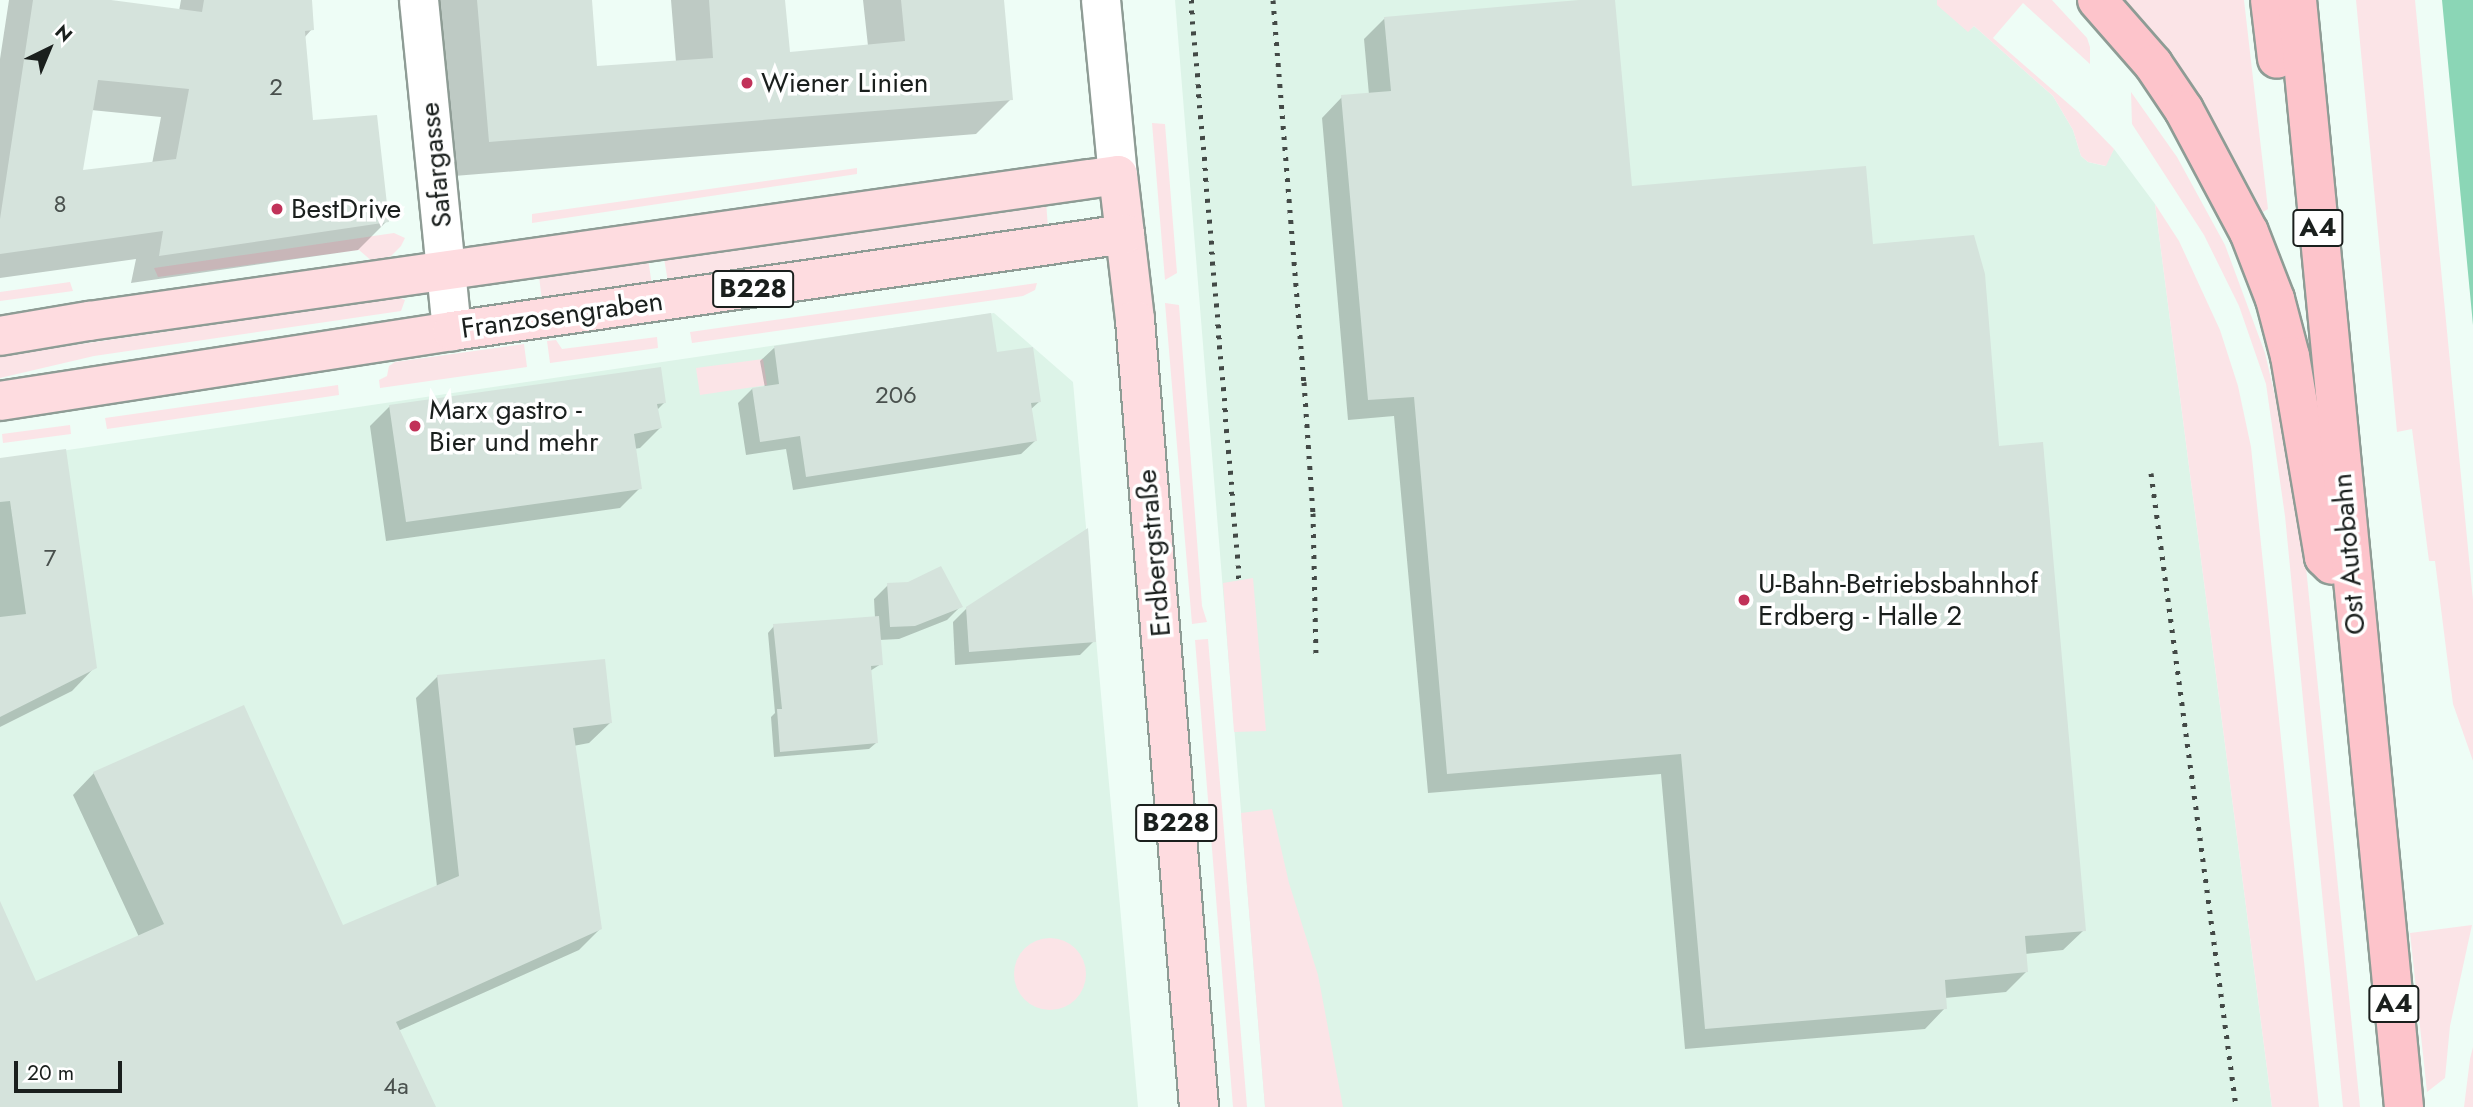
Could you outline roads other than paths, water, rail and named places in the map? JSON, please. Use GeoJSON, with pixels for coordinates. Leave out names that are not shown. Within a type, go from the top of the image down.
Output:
{"type":"FeatureCollection","features":[{"type":"Feature","properties":{"kind":"highway"},"geometry":{"type":"LineString","coordinates":[[2097,0],[2153,64],[2184,110],[2249,232],[2275,299],[2290,356],[2324,557],[2351,584]]}},
{"type":"Feature","properties":{"kind":"highway"},"geometry":{"type":"LineString","coordinates":[[2270,0],[2338,542],[2351,584]]}},
{"type":"Feature","properties":{"kind":"highway","name":"Ost Autobahn"},"geometry":{"type":"LineString","coordinates":[[2298,0],[2351,584],[2404,1107]]}},
{"type":"Feature","properties":{"kind":"main road","name":"B228"},"geometry":{"type":"LineString","coordinates":[[0,336],[1118,175]]}},
{"type":"Feature","properties":{"kind":"main road","name":"Erdbergstraße"},"geometry":{"type":"LineString","coordinates":[[1118,175],[1135,320],[1199,1107]]}},
{"type":"Feature","properties":{"kind":"main road","name":"Franzosengraben"},"geometry":{"type":"LineString","coordinates":[[0,401],[452,331],[1125,234]]}},
{"type":"Feature","properties":{"kind":"street","name":"Safargasse"},"geometry":{"type":"LineString","coordinates":[[419,0],[452,331]]}},
{"type":"Feature","properties":{"kind":"street","name":"Erdbergstraße"},"geometry":{"type":"LineString","coordinates":[[1101,0],[1118,175]]}},
{"type":"Feature","properties":{"kind":"railway"},"geometry":{"type":"LineString","coordinates":[[1191,0],[1239,578]]}},
{"type":"Feature","properties":{"kind":"railway"},"geometry":{"type":"LineString","coordinates":[[1273,0],[1313,513],[1316,658]]}},
{"type":"Feature","properties":{"kind":"railway"},"geometry":{"type":"LineString","coordinates":[[2151,473],[2236,1107]]}},
{"type":"Feature","properties":{"kind":"place","name":"Wiener Linien"},"geometry":{"type":"Point","coordinates":[747,83]}},
{"type":"Feature","properties":{"kind":"place","name":"BestDrive"},"geometry":{"type":"Point","coordinates":[277,209]}},
{"type":"Feature","properties":{"kind":"place","name":"Marx gastro - Bier und mehr"},"geometry":{"type":"Point","coordinates":[415,426]}},
{"type":"Feature","properties":{"kind":"place","name":"U-Bahn-Betriebsbahnhof Erdberg - Halle 2"},"geometry":{"type":"Point","coordinates":[1744,600]}}]}
